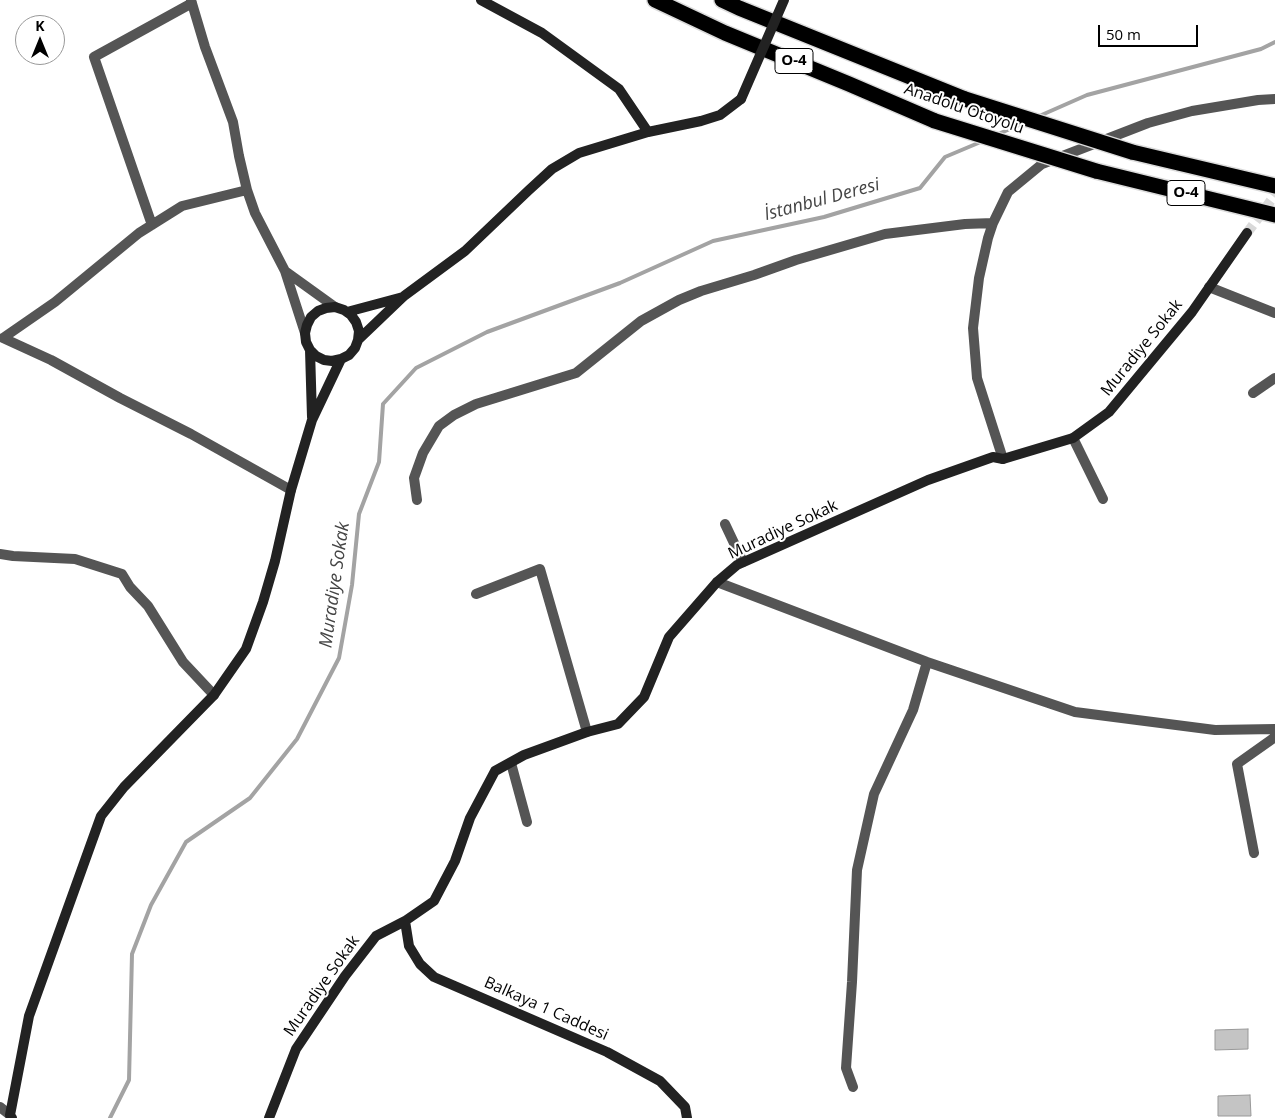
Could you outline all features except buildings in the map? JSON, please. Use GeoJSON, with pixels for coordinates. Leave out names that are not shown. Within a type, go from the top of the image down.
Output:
{"type":"FeatureCollection","features":[{"type":"Feature","properties":{"kind":"highway","name":"Anadolu Otoyolu"},"geometry":{"type":"LineString","coordinates":[[655,0],[725,33],[935,121],[1096,171],[1275,215]]}},
{"type":"Feature","properties":{"kind":"highway","name":"Anadolu Otoyolu"},"geometry":{"type":"LineString","coordinates":[[722,0],[965,99],[1132,152],[1275,186]]}},
{"type":"Feature","properties":{"kind":"street"},"geometry":{"type":"LineString","coordinates":[[481,0],[542,33],[619,89],[648,132]]}},
{"type":"Feature","properties":{"kind":"street"},"geometry":{"type":"LineString","coordinates":[[358,340],[404,296],[465,251],[552,169],[579,153],[648,132],[720,115],[741,99],[784,0]]}},
{"type":"Feature","properties":{"kind":"street"},"geometry":{"type":"LineString","coordinates":[[152,225],[94,57],[191,2],[233,122],[247,190],[255,213],[285,271],[305,333],[306,342],[310,350],[324,360],[332,361],[349,355],[355,348],[359,331],[351,315],[335,307],[285,271]]}},
{"type":"Feature","properties":{"kind":"street"},"geometry":{"type":"LineString","coordinates":[[1003,459],[977,378],[973,328],[979,278],[988,238],[1008,192],[1042,164],[1148,123],[1192,112],[1258,100],[1275,99]]}},
{"type":"Feature","properties":{"kind":"street"},"geometry":{"type":"LineString","coordinates":[[247,190],[182,206],[139,233],[55,302],[4,338],[191,434],[291,490]]}},
{"type":"Feature","properties":{"kind":"street"},"geometry":{"type":"LineString","coordinates":[[416,500],[414,478],[423,453],[439,426],[454,415],[476,404],[576,373],[641,321],[680,300],[701,291],[796,260],[885,234],[965,224],[993,223]]}},
{"type":"Feature","properties":{"kind":"street","name":"Muradiye Sokak"},"geometry":{"type":"LineString","coordinates":[[269,1118],[296,1049],[345,976],[376,936],[405,921],[434,901],[455,861],[470,818],[495,771],[524,755],[588,732],[618,724],[644,697],[668,637],[717,582],[737,565],[928,480],[994,457],[1003,459],[1073,438],[1109,412],[1192,312],[1246,233]]}},
{"type":"Feature","properties":{"kind":"street"},"geometry":{"type":"LineString","coordinates":[[1209,287],[1275,313]]}},
{"type":"Feature","properties":{"kind":"street"},"geometry":{"type":"LineString","coordinates":[[347,312],[404,296]]}},
{"type":"Feature","properties":{"kind":"street"},"geometry":{"type":"LineString","coordinates":[[305,333],[311,317],[318,311],[335,307]]}},
{"type":"Feature","properties":{"kind":"street"},"geometry":{"type":"LineString","coordinates":[[310,350],[312,420]]}},
{"type":"Feature","properties":{"kind":"street"},"geometry":{"type":"LineString","coordinates":[[11,1117],[28,1016],[101,816],[124,787],[214,694],[246,649],[275,561],[291,490],[312,420],[341,359]]}},
{"type":"Feature","properties":{"kind":"street"},"geometry":{"type":"LineString","coordinates":[[1253,393],[1275,378]]}},
{"type":"Feature","properties":{"kind":"street"},"geometry":{"type":"LineString","coordinates":[[1073,438],[1103,499]]}},
{"type":"Feature","properties":{"kind":"street"},"geometry":{"type":"LineString","coordinates":[[725,524],[743,562]]}},
{"type":"Feature","properties":{"kind":"street"},"geometry":{"type":"LineString","coordinates":[[0,554],[75,560],[122,574],[130,587],[148,606],[183,662],[214,694]]}},
{"type":"Feature","properties":{"kind":"street"},"geometry":{"type":"LineString","coordinates":[[476,594],[540,569],[588,732]]}},
{"type":"Feature","properties":{"kind":"street"},"geometry":{"type":"LineString","coordinates":[[717,582],[927,662],[1075,712],[1215,730],[1275,729]]}},
{"type":"Feature","properties":{"kind":"street"},"geometry":{"type":"LineString","coordinates":[[853,1087],[846,1068],[857,870],[874,794],[912,710],[927,662]]}},
{"type":"Feature","properties":{"kind":"street"},"geometry":{"type":"LineString","coordinates":[[1254,853],[1237,764],[1275,737]]}},
{"type":"Feature","properties":{"kind":"street"},"geometry":{"type":"LineString","coordinates":[[511,763],[527,822]]}},
{"type":"Feature","properties":{"kind":"street","name":"Balkaya 1 Caddesi"},"geometry":{"type":"LineString","coordinates":[[405,921],[409,946],[420,964],[434,976],[607,1052],[660,1081],[685,1107],[687,1118]]}},
{"type":"Feature","properties":{"kind":"street"},"geometry":{"type":"LineString","coordinates":[[0,1107],[11,1117]]}},
{"type":"Feature","properties":{"kind":"waterway","name":"İstanbul Deresi"},"geometry":{"type":"LineString","coordinates":[[1037,117],[1087,95],[1261,49],[1275,42]]}},
{"type":"Feature","properties":{"kind":"waterway","name":"İstanbul Deresi"},"geometry":{"type":"LineString","coordinates":[[996,135],[1024,123]]}},
{"type":"Feature","properties":{"kind":"waterway","name":"Muradiye Sokak"},"geometry":{"type":"LineString","coordinates":[[110,1118],[129,1080],[132,954],[151,905],[186,842],[250,798],[297,739],[339,658],[352,585],[359,514],[379,462],[383,404],[416,368],[487,332],[620,283],[713,241],[824,217],[920,188],[945,157],[983,141]]}},
{"type":"Feature","properties":{"kind":"tunnel"},"geometry":{"type":"LineString","coordinates":[[1247,233],[1275,195]]}}]}
